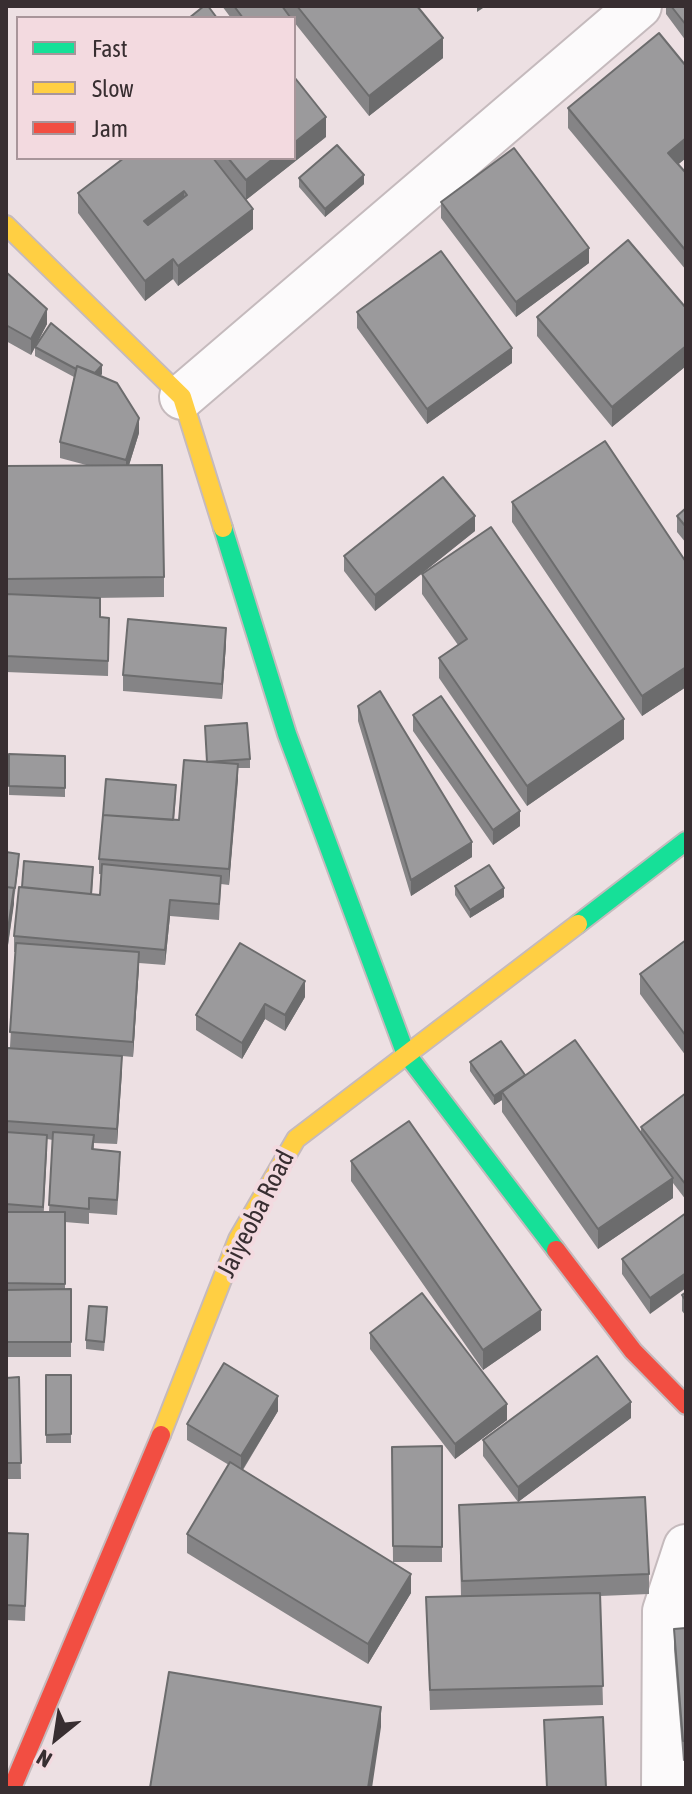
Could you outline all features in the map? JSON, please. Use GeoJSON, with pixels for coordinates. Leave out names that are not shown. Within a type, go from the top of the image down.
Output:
{"type":"FeatureCollection","features":[{"type":"Feature","properties":{"kind":"street"},"geometry":{"type":"LineString","coordinates":[[182,397],[639,6]]}},
{"type":"Feature","properties":{"kind":"street"},"geometry":{"type":"LineString","coordinates":[[6,225],[182,397],[287,734],[405,1052],[633,1351],[686,1405]]}},
{"type":"Feature","properties":{"kind":"street","name":"Jaiyeoba Road"},"geometry":{"type":"LineString","coordinates":[[12,1788],[18,1738],[127,1521],[238,1239],[296,1139],[405,1052],[686,841]]}},
{"type":"Feature","properties":{"kind":"street"},"geometry":{"type":"LineString","coordinates":[[664,1788],[665,1611],[686,1547]]}},
{"type":"Feature","properties":{"kind":"building"},"geometry":{"type":"Polygon","coordinates":[[[208,6],[216,16],[192,16],[208,6]]]}},
{"type":"Feature","properties":{"kind":"building"},"geometry":{"type":"Polygon","coordinates":[[[234,6],[282,6],[289,16],[242,16],[234,6]]]}},
{"type":"Feature","properties":{"kind":"building"},"geometry":{"type":"Polygon","coordinates":[[[297,6],[417,6],[443,38],[369,96],[297,6]]]}},
{"type":"Feature","properties":{"kind":"building"},"geometry":{"type":"Polygon","coordinates":[[[671,6],[686,6],[686,25],[671,6]]]}},
{"type":"Feature","properties":{"kind":"building"},"geometry":{"type":"Polygon","coordinates":[[[659,33],[686,66],[686,138],[668,153],[686,173],[686,251],[568,108],[659,33]]]}},
{"type":"Feature","properties":{"kind":"building"},"geometry":{"type":"Polygon","coordinates":[[[296,79],[326,117],[296,141],[296,79]]]}},
{"type":"Feature","properties":{"kind":"building"},"geometry":{"type":"Polygon","coordinates":[[[337,145],[364,175],[325,209],[299,178],[337,145]]]}},
{"type":"Feature","properties":{"kind":"building"},"geometry":{"type":"Polygon","coordinates":[[[514,148],[589,248],[516,302],[441,202],[514,148]]]}},
{"type":"Feature","properties":{"kind":"building"},"geometry":{"type":"Polygon","coordinates":[[[121,160],[215,160],[253,209],[178,266],[173,259],[145,281],[78,193],[121,160]],[[184,191],[144,221],[148,225],[187,195],[184,191]]]}},
{"type":"Feature","properties":{"kind":"building"},"geometry":{"type":"Polygon","coordinates":[[[230,160],[271,160],[246,180],[230,160]]]}},
{"type":"Feature","properties":{"kind":"building"},"geometry":{"type":"Polygon","coordinates":[[[628,240],[686,308],[686,346],[612,407],[537,317],[628,240]]]}},
{"type":"Feature","properties":{"kind":"building"},"geometry":{"type":"Polygon","coordinates":[[[441,251],[512,348],[427,409],[357,312],[441,251]]]}},
{"type":"Feature","properties":{"kind":"building"},"geometry":{"type":"Polygon","coordinates":[[[6,272],[47,309],[31,339],[6,325],[6,272]]]}},
{"type":"Feature","properties":{"kind":"building"},"geometry":{"type":"Polygon","coordinates":[[[51,323],[102,365],[95,373],[77,366],[76,369],[35,347],[51,323]]]}},
{"type":"Feature","properties":{"kind":"building"},"geometry":{"type":"Polygon","coordinates":[[[77,366],[117,383],[139,418],[126,460],[60,442],[77,366]]]}},
{"type":"Feature","properties":{"kind":"building"},"geometry":{"type":"Polygon","coordinates":[[[605,441],[686,562],[686,667],[642,696],[512,502],[605,441]]]}},
{"type":"Feature","properties":{"kind":"building"},"geometry":{"type":"Polygon","coordinates":[[[162,465],[164,577],[6,579],[6,466],[162,465]]]}},
{"type":"Feature","properties":{"kind":"building"},"geometry":{"type":"Polygon","coordinates":[[[443,477],[475,516],[375,595],[344,556],[443,477]]]}},
{"type":"Feature","properties":{"kind":"building"},"geometry":{"type":"Polygon","coordinates":[[[686,508],[686,527],[677,516],[686,508]]]}},
{"type":"Feature","properties":{"kind":"building"},"geometry":{"type":"Polygon","coordinates":[[[491,527],[624,719],[527,786],[439,658],[467,639],[422,574],[491,527]]]}},
{"type":"Feature","properties":{"kind":"building"},"geometry":{"type":"Polygon","coordinates":[[[6,594],[100,598],[100,617],[109,618],[108,661],[6,656],[6,594]]]}},
{"type":"Feature","properties":{"kind":"building"},"geometry":{"type":"Polygon","coordinates":[[[128,619],[226,628],[222,684],[123,675],[128,619]]]}},
{"type":"Feature","properties":{"kind":"building"},"geometry":{"type":"Polygon","coordinates":[[[380,691],[472,842],[411,880],[358,706],[380,691]]]}},
{"type":"Feature","properties":{"kind":"building"},"geometry":{"type":"Polygon","coordinates":[[[441,696],[520,811],[493,830],[413,715],[441,696]]]}},
{"type":"Feature","properties":{"kind":"building"},"geometry":{"type":"Polygon","coordinates":[[[247,723],[250,759],[207,762],[205,726],[247,723]]]}},
{"type":"Feature","properties":{"kind":"building"},"geometry":{"type":"Polygon","coordinates":[[[9,754],[65,756],[65,788],[9,786],[9,754]]]}},
{"type":"Feature","properties":{"kind":"building"},"geometry":{"type":"Polygon","coordinates":[[[184,760],[238,764],[229,869],[99,859],[103,815],[179,820],[184,760]]]}},
{"type":"Feature","properties":{"kind":"building"},"geometry":{"type":"Polygon","coordinates":[[[106,779],[176,785],[173,820],[103,815],[106,779]]]}},
{"type":"Feature","properties":{"kind":"building"},"geometry":{"type":"Polygon","coordinates":[[[6,852],[19,854],[15,888],[6,887],[6,852]]]}},
{"type":"Feature","properties":{"kind":"building"},"geometry":{"type":"Polygon","coordinates":[[[24,861],[93,867],[91,894],[22,887],[24,861]]]}},
{"type":"Feature","properties":{"kind":"building"},"geometry":{"type":"Polygon","coordinates":[[[102,864],[221,876],[219,904],[170,900],[165,950],[14,936],[19,887],[100,895],[102,864]]]}},
{"type":"Feature","properties":{"kind":"building"},"geometry":{"type":"Polygon","coordinates":[[[489,865],[504,888],[470,910],[455,886],[489,865]]]}},
{"type":"Feature","properties":{"kind":"building"},"geometry":{"type":"Polygon","coordinates":[[[6,887],[14,888],[7,936],[6,936],[6,887]]]}},
{"type":"Feature","properties":{"kind":"building"},"geometry":{"type":"Polygon","coordinates":[[[686,940],[686,1036],[640,974],[686,940]]]}},
{"type":"Feature","properties":{"kind":"building"},"geometry":{"type":"Polygon","coordinates":[[[16,943],[139,952],[133,1042],[10,1032],[16,943]]]}},
{"type":"Feature","properties":{"kind":"building"},"geometry":{"type":"Polygon","coordinates":[[[240,943],[305,981],[285,1015],[265,1004],[242,1043],[196,1015],[240,943]]]}},
{"type":"Feature","properties":{"kind":"building"},"geometry":{"type":"Polygon","coordinates":[[[575,1040],[673,1178],[598,1229],[502,1092],[575,1040]]]}},
{"type":"Feature","properties":{"kind":"building"},"geometry":{"type":"Polygon","coordinates":[[[501,1041],[525,1075],[494,1096],[470,1062],[501,1041]]]}},
{"type":"Feature","properties":{"kind":"building"},"geometry":{"type":"Polygon","coordinates":[[[6,1048],[122,1056],[117,1129],[6,1121],[6,1048]]]}},
{"type":"Feature","properties":{"kind":"building"},"geometry":{"type":"Polygon","coordinates":[[[686,1093],[686,1185],[641,1127],[686,1093]]]}},
{"type":"Feature","properties":{"kind":"building"},"geometry":{"type":"Polygon","coordinates":[[[409,1121],[541,1310],[483,1350],[351,1161],[409,1121]]]}},
{"type":"Feature","properties":{"kind":"building"},"geometry":{"type":"Polygon","coordinates":[[[6,1132],[47,1135],[43,1207],[6,1204],[6,1132]]]}},
{"type":"Feature","properties":{"kind":"building"},"geometry":{"type":"Polygon","coordinates":[[[53,1132],[94,1135],[92,1149],[120,1152],[117,1200],[89,1198],[89,1209],[49,1205],[53,1132]]]}},
{"type":"Feature","properties":{"kind":"building"},"geometry":{"type":"Polygon","coordinates":[[[6,1212],[65,1212],[65,1284],[6,1283],[6,1212]]]}},
{"type":"Feature","properties":{"kind":"building"},"geometry":{"type":"Polygon","coordinates":[[[686,1213],[686,1273],[650,1298],[622,1259],[686,1213]]]}},
{"type":"Feature","properties":{"kind":"building"},"geometry":{"type":"Polygon","coordinates":[[[71,1289],[71,1342],[6,1342],[6,1290],[71,1289]]]}},
{"type":"Feature","properties":{"kind":"building"},"geometry":{"type":"Polygon","coordinates":[[[422,1293],[507,1404],[455,1444],[370,1333],[422,1293]]]}},
{"type":"Feature","properties":{"kind":"building"},"geometry":{"type":"Polygon","coordinates":[[[89,1306],[107,1307],[104,1342],[86,1340],[89,1306]]]}},
{"type":"Feature","properties":{"kind":"building"},"geometry":{"type":"Polygon","coordinates":[[[597,1356],[631,1402],[518,1487],[483,1440],[597,1356]]]}},
{"type":"Feature","properties":{"kind":"building"},"geometry":{"type":"Polygon","coordinates":[[[224,1363],[278,1396],[241,1456],[187,1424],[224,1363]]]}},
{"type":"Feature","properties":{"kind":"building"},"geometry":{"type":"Polygon","coordinates":[[[46,1375],[71,1375],[71,1434],[46,1435],[46,1375]]]}},
{"type":"Feature","properties":{"kind":"building"},"geometry":{"type":"Polygon","coordinates":[[[19,1377],[21,1463],[6,1463],[6,1378],[19,1377]]]}},
{"type":"Feature","properties":{"kind":"building"},"geometry":{"type":"Polygon","coordinates":[[[442,1446],[442,1547],[393,1546],[392,1447],[442,1446]]]}},
{"type":"Feature","properties":{"kind":"building"},"geometry":{"type":"Polygon","coordinates":[[[230,1462],[411,1574],[368,1644],[187,1534],[230,1462]]]}},
{"type":"Feature","properties":{"kind":"building"},"geometry":{"type":"Polygon","coordinates":[[[645,1497],[649,1574],[462,1581],[459,1505],[645,1497]]]}},
{"type":"Feature","properties":{"kind":"building"},"geometry":{"type":"Polygon","coordinates":[[[6,1533],[28,1534],[25,1606],[6,1605],[6,1533]]]}},
{"type":"Feature","properties":{"kind":"building"},"geometry":{"type":"Polygon","coordinates":[[[600,1593],[603,1686],[430,1690],[426,1597],[600,1593]]]}},
{"type":"Feature","properties":{"kind":"building"},"geometry":{"type":"Polygon","coordinates":[[[686,1628],[686,1741],[683,1741],[674,1629],[686,1628]]]}},
{"type":"Feature","properties":{"kind":"building"},"geometry":{"type":"Polygon","coordinates":[[[169,1672],[381,1707],[368,1788],[150,1788],[169,1672]]]}},
{"type":"Feature","properties":{"kind":"building"},"geometry":{"type":"Polygon","coordinates":[[[603,1717],[606,1788],[547,1788],[544,1720],[603,1717]]]}},
{"type":"Feature","properties":{"kind":"traffic: fast"},"geometry":{"type":"LineString","coordinates":[[223,528],[287,734],[405,1052],[556,1250]]}},
{"type":"Feature","properties":{"kind":"traffic: fast"},"geometry":{"type":"LineString","coordinates":[[578,924],[686,841]]}},
{"type":"Feature","properties":{"kind":"traffic: slow"},"geometry":{"type":"LineString","coordinates":[[6,225],[182,397],[223,528]]}},
{"type":"Feature","properties":{"kind":"traffic: slow"},"geometry":{"type":"LineString","coordinates":[[161,1435],[238,1239],[296,1139],[578,924]]}},
{"type":"Feature","properties":{"kind":"traffic: jam"},"geometry":{"type":"LineString","coordinates":[[556,1250],[633,1351],[686,1405]]}},
{"type":"Feature","properties":{"kind":"traffic: jam"},"geometry":{"type":"LineString","coordinates":[[12,1788],[161,1435]]}}]}
